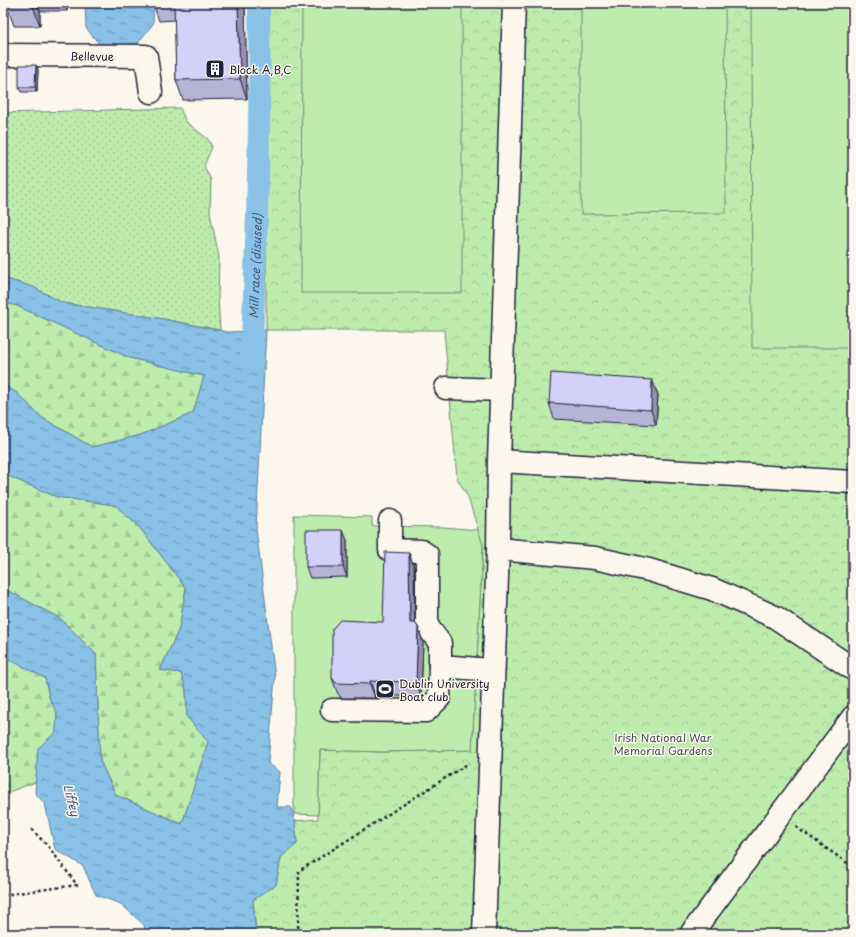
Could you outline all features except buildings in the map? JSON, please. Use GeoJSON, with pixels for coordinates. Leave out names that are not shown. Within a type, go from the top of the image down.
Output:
{"type":"FeatureCollection","features":[{"type":"Feature","properties":{"kind":"lane"},"geometry":{"type":"LineString","coordinates":[[484,934],[491,749],[492,670],[498,549],[501,390],[514,3]]}},
{"type":"Feature","properties":{"kind":"lane","name":"Bellevue"},"geometry":{"type":"LineString","coordinates":[[3,55],[146,56],[151,92]]}},
{"type":"Feature","properties":{"kind":"lane"},"geometry":{"type":"LineString","coordinates":[[446,388],[501,390]]}},
{"type":"Feature","properties":{"kind":"lane"},"geometry":{"type":"LineString","coordinates":[[499,461],[853,482]]}},
{"type":"Feature","properties":{"kind":"lane"},"geometry":{"type":"LineString","coordinates":[[332,710],[426,711],[439,698],[440,643],[427,626],[427,555],[421,551],[390,550],[390,521]]}},
{"type":"Feature","properties":{"kind":"lane"},"geometry":{"type":"LineString","coordinates":[[498,549],[536,551],[595,558],[649,570],[712,589],[775,617],[853,669]]}},
{"type":"Feature","properties":{"kind":"lane"},"geometry":{"type":"LineString","coordinates":[[440,666],[492,670]]}},
{"type":"Feature","properties":{"kind":"lane"},"geometry":{"type":"LineString","coordinates":[[691,934],[853,717]]}},
{"type":"Feature","properties":{"kind":"path"},"geometry":{"type":"LineString","coordinates":[[298,934],[298,871],[491,749]]}},
{"type":"Feature","properties":{"kind":"path"},"geometry":{"type":"LineString","coordinates":[[779,815],[853,867]]}},
{"type":"Feature","properties":{"kind":"path"},"geometry":{"type":"LineString","coordinates":[[3,895],[77,885],[48,846],[31,829]]}},
{"type":"Feature","properties":{"kind":"green space","name":"Irish National War Memorial Gardens"},"geometry":{"type":"Polygon","coordinates":[[[267,3],[853,3],[853,934],[256,934],[253,900],[276,885],[281,857],[297,844],[295,821],[318,819],[320,750],[383,752],[472,750],[483,546],[468,497],[457,478],[444,330],[266,330],[267,3]]]}},
{"type":"Feature","properties":{"kind":"green space"},"geometry":{"type":"Polygon","coordinates":[[[581,3],[725,3],[726,213],[581,214],[581,3]]]}},
{"type":"Feature","properties":{"kind":"green space"},"geometry":{"type":"Polygon","coordinates":[[[751,3],[853,3],[853,348],[752,348],[751,3]]]}},
{"type":"Feature","properties":{"kind":"green space"},"geometry":{"type":"Polygon","coordinates":[[[302,5],[462,5],[462,293],[301,293],[302,5]]]}},
{"type":"Feature","properties":{"kind":"green space"},"geometry":{"type":"Polygon","coordinates":[[[180,108],[186,122],[208,139],[212,147],[204,166],[211,180],[210,213],[219,257],[218,298],[220,330],[158,318],[63,303],[33,287],[3,278],[3,113],[180,108]]]}},
{"type":"Feature","properties":{"kind":"green space"},"geometry":{"type":"Polygon","coordinates":[[[3,302],[17,306],[130,358],[204,376],[193,413],[141,435],[92,447],[41,417],[17,393],[3,385],[3,302]]]}},
{"type":"Feature","properties":{"kind":"green space"},"geometry":{"type":"Polygon","coordinates":[[[3,467],[8,476],[57,497],[115,505],[140,528],[186,588],[179,629],[160,670],[181,673],[186,690],[187,717],[208,742],[182,824],[116,795],[100,761],[96,654],[61,619],[3,588],[3,467]]]}},
{"type":"Feature","properties":{"kind":"green space","name":"Dublin University Boat club"},"geometry":{"type":"Polygon","coordinates":[[[294,515],[372,517],[372,526],[443,527],[478,530],[483,545],[472,750],[383,752],[320,750],[318,815],[294,814],[294,515]]]}},
{"type":"Feature","properties":{"kind":"green space"},"geometry":{"type":"Polygon","coordinates":[[[3,656],[45,678],[49,697],[57,713],[56,732],[38,751],[36,782],[3,794],[3,656]]]}},
{"type":"Feature","properties":{"kind":"water"},"geometry":{"type":"Polygon","coordinates":[[[85,3],[154,3],[153,24],[137,44],[100,45],[86,28],[85,3]]]}},
{"type":"Feature","properties":{"kind":"water","name":"Liffey"},"geometry":{"type":"Polygon","coordinates":[[[3,278],[33,287],[63,303],[158,318],[227,332],[266,330],[256,529],[275,677],[268,763],[280,772],[277,807],[291,807],[295,821],[297,844],[281,857],[276,885],[253,900],[256,934],[146,934],[144,925],[121,904],[96,895],[83,866],[55,849],[45,804],[35,793],[38,748],[56,732],[57,713],[49,697],[45,678],[3,656],[3,588],[61,619],[96,654],[100,761],[116,795],[182,824],[208,742],[187,717],[186,690],[181,673],[160,670],[179,629],[186,588],[140,528],[115,505],[57,497],[8,476],[3,467],[3,385],[17,393],[41,417],[92,447],[141,435],[193,413],[204,376],[130,358],[17,306],[3,302],[3,278]]]}},
{"type":"Feature","properties":{"kind":"waterway","name":"Mill race (disused)"},"geometry":{"type":"LineString","coordinates":[[251,360],[258,182],[259,3]]}},
{"type":"Feature","properties":{"kind":"place","name":"Block A,B,C"},"geometry":{"type":"Point","coordinates":[215,69]}},
{"type":"Feature","properties":{"kind":"place","name":"Dublin University Boat club"},"geometry":{"type":"Point","coordinates":[385,689]}}]}
